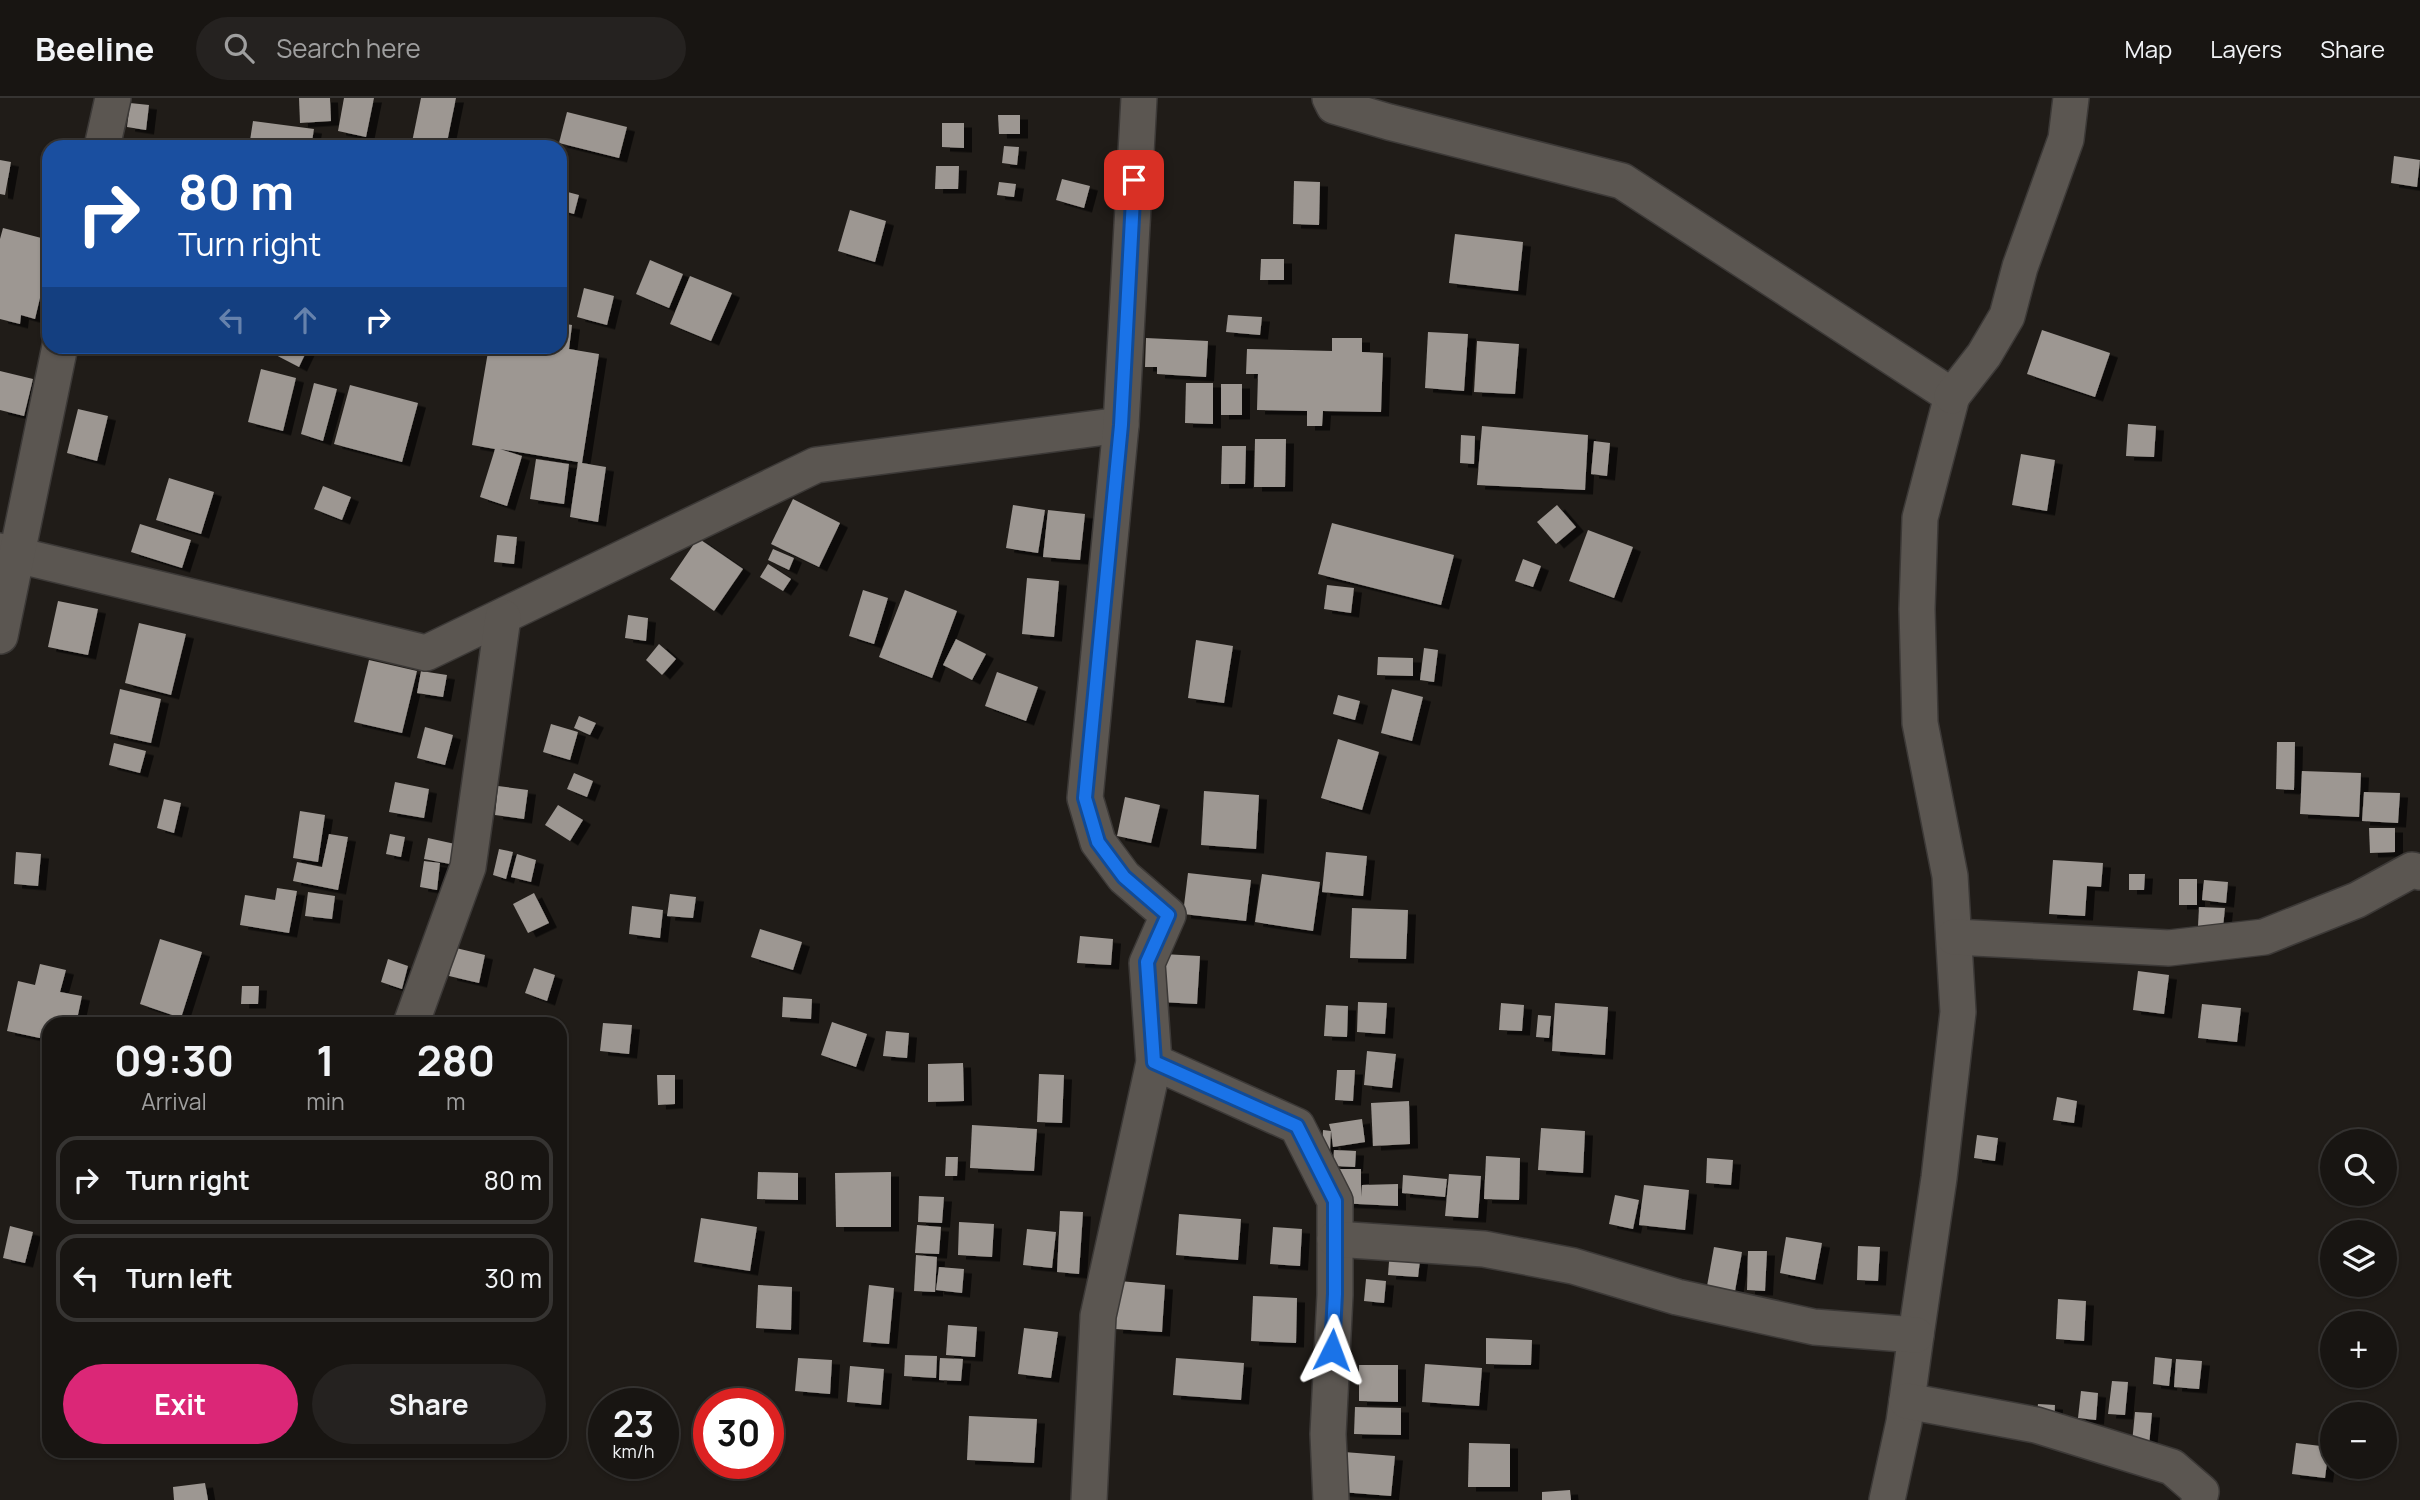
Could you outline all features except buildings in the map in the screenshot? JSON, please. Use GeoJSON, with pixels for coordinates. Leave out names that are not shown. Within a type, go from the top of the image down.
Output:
{"type":"FeatureCollection","features":[{"type":"Feature","properties":{"kind":"street"},"geometry":{"type":"LineString","coordinates":[[104,140],[113,98]]}},
{"type":"Feature","properties":{"kind":"street"},"geometry":{"type":"LineString","coordinates":[[1089,1500],[1098,1316],[1154,1062],[1147,962],[1168,915],[1124,877],[1098,842],[1085,798],[1121,425],[1139,98]]}},
{"type":"Feature","properties":{"kind":"street"},"geometry":{"type":"LineString","coordinates":[[1330,98],[1334,106],[1388,122],[1622,181],[1952,396]]}},
{"type":"Feature","properties":{"kind":"street"},"geometry":{"type":"LineString","coordinates":[[1887,1500],[1907,1401],[1939,1178],[1958,1012],[1950,876],[1920,723],[1917,609],[1920,518],[1952,396],[1984,355],[2007,316],[2020,267],[2066,139],[2071,98]]}},
{"type":"Feature","properties":{"kind":"street"},"geometry":{"type":"LineString","coordinates":[[0,636],[8,552],[58,354]]}},
{"type":"Feature","properties":{"kind":"street"},"geometry":{"type":"LineString","coordinates":[[8,552],[426,653],[816,465],[1121,425]]}},
{"type":"Feature","properties":{"kind":"street"},"geometry":{"type":"LineString","coordinates":[[414,1017],[468,867],[503,617]]}},
{"type":"Feature","properties":{"kind":"street"},"geometry":{"type":"LineString","coordinates":[[1954,937],[2169,948],[2264,937],[2357,900],[2412,870],[2420,872]]}},
{"type":"Feature","properties":{"kind":"street"},"geometry":{"type":"LineString","coordinates":[[1154,1062],[1297,1126],[1335,1201],[1335,1294],[1328,1434],[1331,1500]]}},
{"type":"Feature","properties":{"kind":"street"},"geometry":{"type":"LineString","coordinates":[[1335,1239],[1484,1249],[1573,1266],[1677,1297],[1814,1327],[1916,1335]]}},
{"type":"Feature","properties":{"kind":"street"},"geometry":{"type":"LineString","coordinates":[[1907,1401],[2036,1425],[2172,1467],[2201,1492],[2199,1500]]}},
{"type":"Feature","properties":{"kind":"route"},"geometry":{"type":"LineString","coordinates":[[1134,180],[1121,425],[1085,798],[1098,842],[1124,877],[1168,915],[1147,962],[1154,1062],[1297,1126],[1335,1201],[1332,1350]]}}]}
